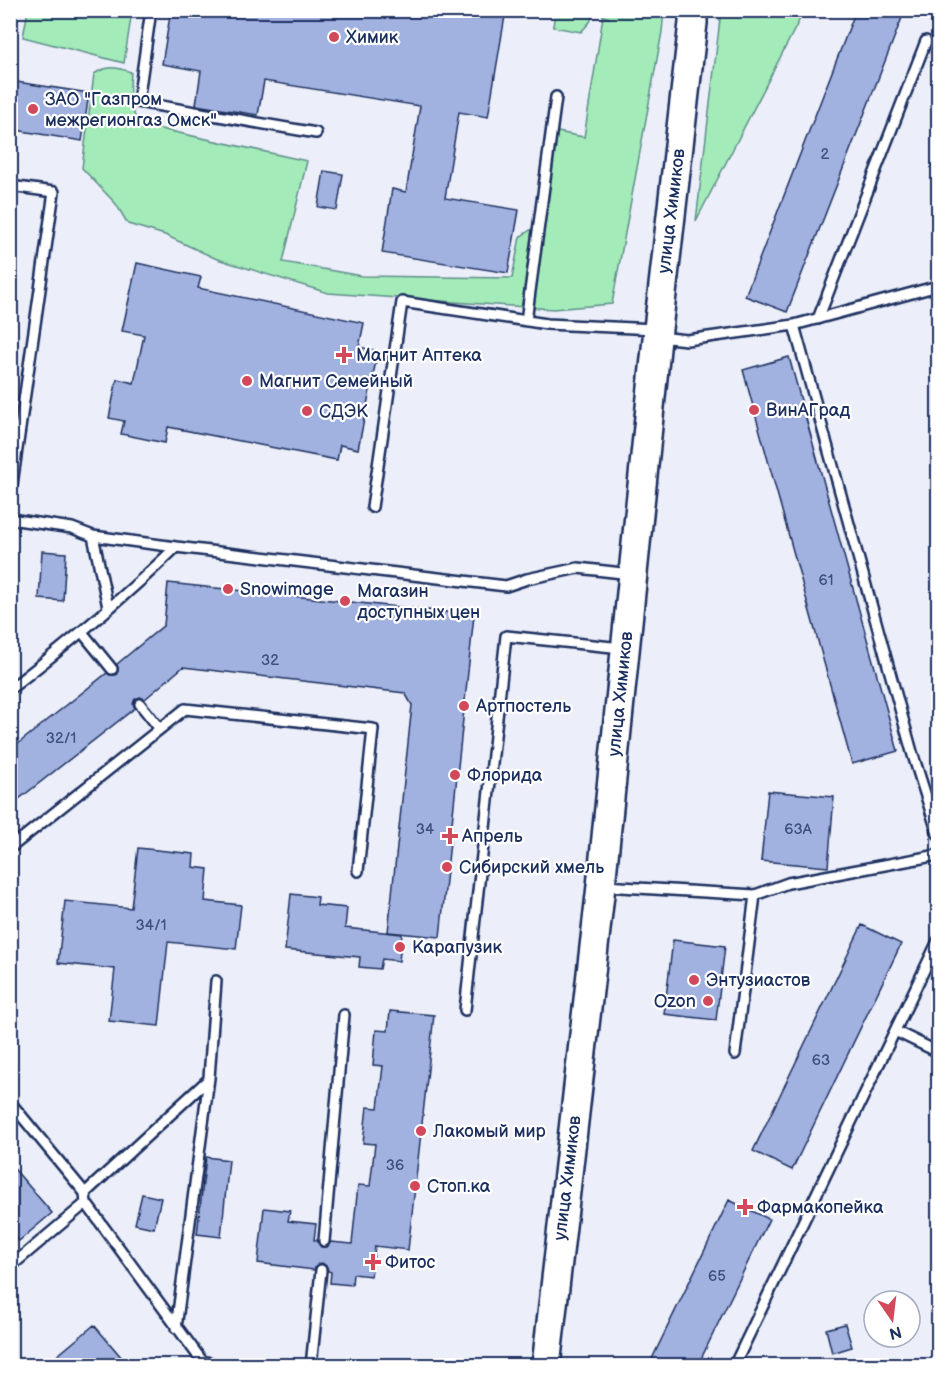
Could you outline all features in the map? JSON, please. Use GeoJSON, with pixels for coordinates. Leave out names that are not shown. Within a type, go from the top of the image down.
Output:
{"type":"FeatureCollection","features":[{"type":"Feature","properties":{"kind":"main road","name":"улица Химиков"},"geometry":{"type":"LineString","coordinates":[[546,1365],[601,886],[657,333],[694,15]]}},
{"type":"Feature","properties":{"kind":"lane"},"geometry":{"type":"LineString","coordinates":[[151,10],[138,102],[316,133]]}},
{"type":"Feature","properties":{"kind":"lane"},"geometry":{"type":"LineString","coordinates":[[818,319],[926,41]]}},
{"type":"Feature","properties":{"kind":"lane"},"geometry":{"type":"LineString","coordinates":[[526,321],[556,98]]}},
{"type":"Feature","properties":{"kind":"lane"},"geometry":{"type":"LineString","coordinates":[[10,186],[54,192],[10,498]]}},
{"type":"Feature","properties":{"kind":"lane"},"geometry":{"type":"LineString","coordinates":[[372,507],[402,302],[547,324],[657,333],[687,340],[794,325],[939,286]]}},
{"type":"Feature","properties":{"kind":"lane"},"geometry":{"type":"LineString","coordinates":[[794,325],[912,752],[939,834]]}},
{"type":"Feature","properties":{"kind":"lane"},"geometry":{"type":"LineString","coordinates":[[10,519],[72,528],[93,536],[506,586],[579,568],[633,574]]}},
{"type":"Feature","properties":{"kind":"lane"},"geometry":{"type":"LineString","coordinates":[[93,536],[108,607]]}},
{"type":"Feature","properties":{"kind":"lane"},"geometry":{"type":"LineString","coordinates":[[10,689],[82,632],[177,547]]}},
{"type":"Feature","properties":{"kind":"lane"},"geometry":{"type":"LineString","coordinates":[[82,632],[111,669]]}},
{"type":"Feature","properties":{"kind":"lane"},"geometry":{"type":"LineString","coordinates":[[465,1010],[506,636],[624,649]]}},
{"type":"Feature","properties":{"kind":"lane"},"geometry":{"type":"LineString","coordinates":[[140,704],[160,729]]}},
{"type":"Feature","properties":{"kind":"lane"},"geometry":{"type":"LineString","coordinates":[[10,848],[185,709],[374,729],[358,871]]}},
{"type":"Feature","properties":{"kind":"lane"},"geometry":{"type":"LineString","coordinates":[[601,886],[756,895],[788,883],[939,855]]}},
{"type":"Feature","properties":{"kind":"lane"},"geometry":{"type":"LineString","coordinates":[[735,1054],[756,895]]}},
{"type":"Feature","properties":{"kind":"lane"},"geometry":{"type":"LineString","coordinates":[[734,1365],[939,941]]}},
{"type":"Feature","properties":{"kind":"lane"},"geometry":{"type":"LineString","coordinates":[[176,1328],[209,1078],[216,981]]}},
{"type":"Feature","properties":{"kind":"lane"},"geometry":{"type":"LineString","coordinates":[[324,1241],[344,1015]]}},
{"type":"Feature","properties":{"kind":"lane"},"geometry":{"type":"LineString","coordinates":[[895,1031],[939,1052]]}},
{"type":"Feature","properties":{"kind":"lane"},"geometry":{"type":"LineString","coordinates":[[10,1267],[86,1198],[209,1078]]}},
{"type":"Feature","properties":{"kind":"lane"},"geometry":{"type":"LineString","coordinates":[[10,1102],[86,1198],[199,1363],[223,1365]]}},
{"type":"Feature","properties":{"kind":"lane"},"geometry":{"type":"LineString","coordinates":[[311,1365],[321,1270]]}},
{"type":"Feature","properties":{"kind":"green space"},"geometry":{"type":"Polygon","coordinates":[[[28,10],[132,11],[124,63],[23,37],[28,10]]]}},
{"type":"Feature","properties":{"kind":"green space"},"geometry":{"type":"Polygon","coordinates":[[[555,10],[594,11],[590,22],[581,32],[553,27],[555,10]]]}},
{"type":"Feature","properties":{"kind":"green space"},"geometry":{"type":"Polygon","coordinates":[[[604,11],[664,11],[612,304],[553,309],[328,293],[217,259],[165,235],[128,224],[116,204],[82,168],[94,74],[108,68],[121,69],[131,72],[129,101],[138,124],[307,161],[283,262],[362,276],[512,278],[520,237],[539,224],[552,131],[584,137],[603,17],[610,18],[603,16],[604,11]]]}},
{"type":"Feature","properties":{"kind":"green space"},"geometry":{"type":"Polygon","coordinates":[[[721,11],[804,11],[696,221],[721,11]]]}},
{"type":"Feature","properties":{"kind":"building","name":"Химик"},"geometry":{"type":"Polygon","coordinates":[[[171,10],[506,10],[488,117],[459,112],[445,198],[519,210],[508,273],[382,253],[392,189],[406,192],[420,106],[264,81],[258,115],[196,105],[201,71],[162,64],[171,10]]]}},
{"type":"Feature","properties":{"kind":"building"},"geometry":{"type":"Polygon","coordinates":[[[856,10],[905,10],[787,312],[745,296],[856,10]]]}},
{"type":"Feature","properties":{"kind":"building"},"geometry":{"type":"Polygon","coordinates":[[[10,81],[89,93],[82,141],[10,129],[10,81]]]}},
{"type":"Feature","properties":{"kind":"building"},"geometry":{"type":"Polygon","coordinates":[[[324,171],[343,174],[337,210],[318,207],[324,171]]]}},
{"type":"Feature","properties":{"kind":"building"},"geometry":{"type":"Polygon","coordinates":[[[137,263],[201,277],[198,288],[364,323],[359,347],[378,351],[358,449],[340,445],[337,460],[168,427],[165,443],[121,434],[124,421],[109,418],[117,379],[134,383],[144,335],[122,331],[137,263]]]}},
{"type":"Feature","properties":{"kind":"building"},"geometry":{"type":"Polygon","coordinates":[[[789,357],[898,751],[852,764],[743,370],[789,357]]]}},
{"type":"Feature","properties":{"kind":"building"},"geometry":{"type":"Polygon","coordinates":[[[42,551],[66,553],[63,601],[39,599],[42,551]]]}},
{"type":"Feature","properties":{"kind":"building"},"geometry":{"type":"Polygon","coordinates":[[[168,583],[474,615],[440,937],[388,932],[412,705],[405,693],[183,667],[145,699],[140,697],[135,699],[133,704],[135,708],[10,806],[10,750],[107,673],[116,675],[117,664],[164,625],[168,583]]]}},
{"type":"Feature","properties":{"kind":"building"},"geometry":{"type":"Polygon","coordinates":[[[768,791],[834,797],[828,867],[761,861],[768,791]]]}},
{"type":"Feature","properties":{"kind":"building"},"geometry":{"type":"Polygon","coordinates":[[[138,848],[194,854],[193,867],[208,869],[205,901],[241,905],[236,949],[168,942],[159,1026],[109,1021],[115,969],[58,963],[65,901],[131,908],[138,848]]]}},
{"type":"Feature","properties":{"kind":"building"},"geometry":{"type":"Polygon","coordinates":[[[291,894],[318,897],[317,905],[347,908],[345,928],[402,934],[399,961],[382,959],[380,969],[359,967],[360,957],[285,950],[291,894]]]}},
{"type":"Feature","properties":{"kind":"building"},"geometry":{"type":"Polygon","coordinates":[[[862,925],[901,944],[792,1170],[753,1151],[862,925]]]}},
{"type":"Feature","properties":{"kind":"building","name":"Энтузиастов"},"geometry":{"type":"Polygon","coordinates":[[[673,940],[725,946],[716,1020],[664,1014],[673,940]]]}},
{"type":"Feature","properties":{"kind":"building"},"geometry":{"type":"Polygon","coordinates":[[[390,1011],[434,1015],[408,1250],[375,1246],[371,1276],[353,1274],[352,1285],[330,1283],[331,1272],[322,1263],[318,1264],[314,1270],[258,1263],[264,1208],[290,1211],[288,1221],[316,1224],[314,1240],[317,1240],[321,1247],[327,1247],[331,1242],[352,1244],[358,1185],[370,1186],[375,1144],[363,1143],[367,1107],[378,1108],[383,1066],[373,1065],[376,1030],[388,1031],[390,1011]]]}},
{"type":"Feature","properties":{"kind":"building"},"geometry":{"type":"Polygon","coordinates":[[[206,1157],[229,1160],[221,1237],[197,1234],[206,1157]]]}},
{"type":"Feature","properties":{"kind":"building"},"geometry":{"type":"Polygon","coordinates":[[[10,1164],[52,1213],[19,1241],[10,1231],[10,1164]]]}},
{"type":"Feature","properties":{"kind":"building"},"geometry":{"type":"Polygon","coordinates":[[[142,1194],[161,1198],[154,1228],[135,1224],[142,1194]]]}},
{"type":"Feature","properties":{"kind":"building"},"geometry":{"type":"Polygon","coordinates":[[[729,1200],[769,1219],[698,1365],[649,1365],[729,1200]]]}},
{"type":"Feature","properties":{"kind":"building"},"geometry":{"type":"Polygon","coordinates":[[[845,1324],[852,1347],[832,1353],[826,1329],[845,1324]]]}},
{"type":"Feature","properties":{"kind":"building"},"geometry":{"type":"Polygon","coordinates":[[[94,1325],[122,1358],[113,1365],[46,1365],[94,1325]]]}},
{"type":"Feature","properties":{"kind":"place","name":"Химик"},"geometry":{"type":"Point","coordinates":[334,37]}},
{"type":"Feature","properties":{"kind":"place","name":"ЗАО \"Газпром межрегионгаз Омск\""},"geometry":{"type":"Point","coordinates":[33,109]}},
{"type":"Feature","properties":{"kind":"place","name":"Магнит Аптека"},"geometry":{"type":"Point","coordinates":[344,355]}},
{"type":"Feature","properties":{"kind":"place","name":"Магнит Семейный"},"geometry":{"type":"Point","coordinates":[247,381]}},
{"type":"Feature","properties":{"kind":"place","name":"ВинАГрад"},"geometry":{"type":"Point","coordinates":[754,410]}},
{"type":"Feature","properties":{"kind":"place","name":"СДЭК"},"geometry":{"type":"Point","coordinates":[307,411]}},
{"type":"Feature","properties":{"kind":"place","name":"Snowimage"},"geometry":{"type":"Point","coordinates":[228,589]}},
{"type":"Feature","properties":{"kind":"place","name":"Магазин доступных цен"},"geometry":{"type":"Point","coordinates":[345,601]}},
{"type":"Feature","properties":{"kind":"place","name":"Артпостель"},"geometry":{"type":"Point","coordinates":[464,706]}},
{"type":"Feature","properties":{"kind":"place","name":"Флорида"},"geometry":{"type":"Point","coordinates":[455,775]}},
{"type":"Feature","properties":{"kind":"place","name":"Апрель"},"geometry":{"type":"Point","coordinates":[450,836]}},
{"type":"Feature","properties":{"kind":"place","name":"Сибирский хмель"},"geometry":{"type":"Point","coordinates":[447,867]}},
{"type":"Feature","properties":{"kind":"place","name":"Карапузик"},"geometry":{"type":"Point","coordinates":[400,947]}},
{"type":"Feature","properties":{"kind":"place","name":"Энтузиастов"},"geometry":{"type":"Point","coordinates":[694,980]}},
{"type":"Feature","properties":{"kind":"place","name":"Ozon"},"geometry":{"type":"Point","coordinates":[708,1001]}},
{"type":"Feature","properties":{"kind":"place","name":"Лакомый мир"},"geometry":{"type":"Point","coordinates":[421,1131]}},
{"type":"Feature","properties":{"kind":"place","name":"Стоп.ка"},"geometry":{"type":"Point","coordinates":[415,1186]}},
{"type":"Feature","properties":{"kind":"place","name":"Фармакопейка"},"geometry":{"type":"Point","coordinates":[745,1207]}},
{"type":"Feature","properties":{"kind":"place","name":"Фитос"},"geometry":{"type":"Point","coordinates":[373,1262]}}]}
